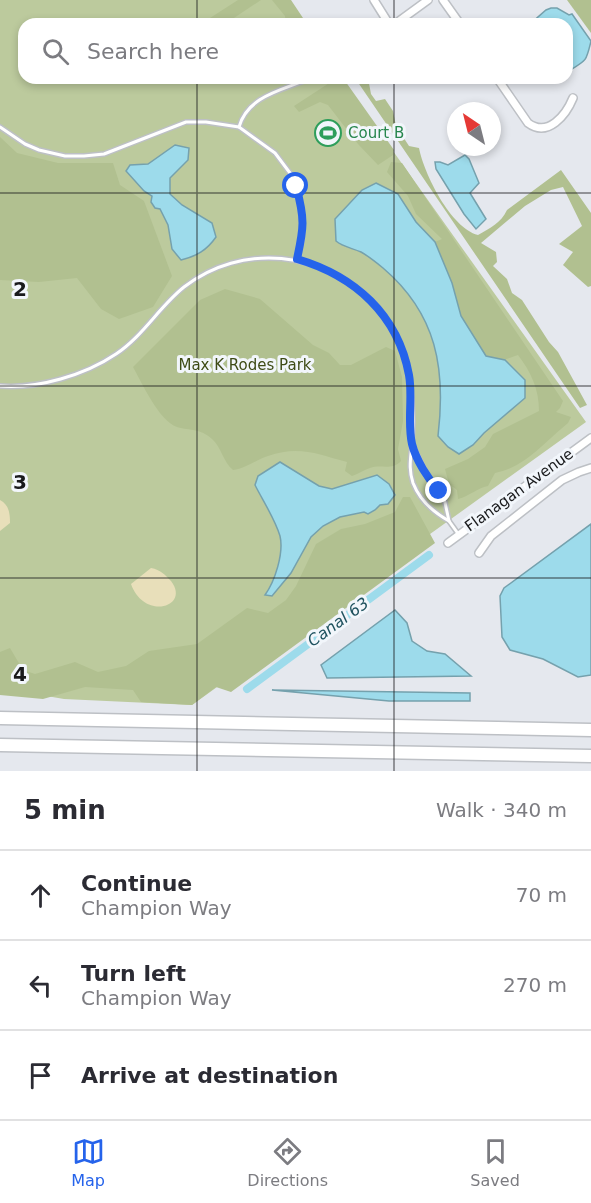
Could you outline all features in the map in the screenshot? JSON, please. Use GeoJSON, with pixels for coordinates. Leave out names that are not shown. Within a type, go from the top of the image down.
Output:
{"type":"FeatureCollection","features":[{"type":"Feature","properties":{"kind":"highway"},"geometry":{"type":"LineString","coordinates":[[0,718],[591,729]]}},
{"type":"Feature","properties":{"kind":"highway"},"geometry":{"type":"LineString","coordinates":[[0,745],[591,756]]}},
{"type":"Feature","properties":{"kind":"street"},"geometry":{"type":"LineString","coordinates":[[374,0],[385,18]]}},
{"type":"Feature","properties":{"kind":"street"},"geometry":{"type":"LineString","coordinates":[[403,18],[428,0]]}},
{"type":"Feature","properties":{"kind":"street"},"geometry":{"type":"LineString","coordinates":[[444,0],[456,18]]}},
{"type":"Feature","properties":{"kind":"street"},"geometry":{"type":"LineString","coordinates":[[501,84],[528,123],[534,128],[542,129],[549,126],[566,114],[573,98]]}},
{"type":"Feature","properties":{"kind":"street","name":"Flanagan Avenue"},"geometry":{"type":"LineString","coordinates":[[448,543],[591,438]]}},
{"type":"Feature","properties":{"kind":"street"},"geometry":{"type":"LineString","coordinates":[[479,553],[491,536],[562,480],[591,468]]}},
{"type":"Feature","properties":{"kind":"lane"},"geometry":{"type":"LineString","coordinates":[[239,127],[244,112],[261,98],[296,84]]}},
{"type":"Feature","properties":{"kind":"lane"},"geometry":{"type":"LineString","coordinates":[[0,127],[25,144],[65,156],[104,154],[186,122],[206,122],[239,127],[275,153],[293,177],[303,218],[302,240],[297,259]]}},
{"type":"Feature","properties":{"kind":"lane"},"geometry":{"type":"LineString","coordinates":[[0,386],[29,385],[81,373],[102,363],[134,340],[161,308],[185,287],[211,271],[242,261],[297,259],[347,280],[364,293],[380,310],[393,329],[402,348],[409,375],[412,443],[409,456],[410,470],[417,492],[435,513],[449,521]]}},
{"type":"Feature","properties":{"kind":"lane"},"geometry":{"type":"LineString","coordinates":[[412,443],[430,481],[444,498],[449,521],[459,535]]}},
{"type":"Feature","properties":{"kind":"green space","name":"Max K Rodes Park"},"geometry":{"type":"Polygon","coordinates":[[[0,0],[286,0],[299,18],[18,18],[18,84],[345,84],[586,422],[192,705],[64,699],[0,688],[0,0]]]}},
{"type":"Feature","properties":{"kind":"green space"},"geometry":{"type":"Polygon","coordinates":[[[238,0],[261,0],[234,18],[210,18],[238,0]]]}},
{"type":"Feature","properties":{"kind":"green space"},"geometry":{"type":"Polygon","coordinates":[[[272,0],[291,0],[303,18],[285,18],[272,0]]]}},
{"type":"Feature","properties":{"kind":"green space"},"geometry":{"type":"Polygon","coordinates":[[[567,0],[591,0],[591,33],[567,0]]]}},
{"type":"Feature","properties":{"kind":"green space"},"geometry":{"type":"Polygon","coordinates":[[[328,84],[347,84],[394,150],[393,155],[378,165],[358,144],[328,105],[320,102],[299,112],[294,106],[328,84]]]}},
{"type":"Feature","properties":{"kind":"green space"},"geometry":{"type":"Polygon","coordinates":[[[359,84],[369,84],[371,94],[376,101],[385,99],[393,111],[396,126],[409,146],[419,148],[440,199],[458,222],[468,230],[478,235],[495,225],[507,210],[561,170],[591,213],[591,286],[588,287],[563,265],[573,252],[559,244],[582,226],[563,187],[551,190],[525,206],[481,243],[496,252],[497,262],[493,266],[507,279],[512,293],[522,300],[558,352],[587,405],[580,408],[359,84]]]}},
{"type":"Feature","properties":{"kind":"green space"},"geometry":{"type":"Polygon","coordinates":[[[0,137],[17,153],[58,163],[113,163],[120,185],[144,201],[172,276],[153,307],[119,319],[101,309],[77,278],[39,282],[0,280],[0,137]]]}},
{"type":"Feature","properties":{"kind":"green space"},"geometry":{"type":"Polygon","coordinates":[[[391,162],[402,163],[563,401],[556,412],[571,417],[568,423],[525,460],[516,466],[495,473],[488,486],[458,499],[457,490],[449,484],[445,469],[468,459],[485,447],[493,434],[539,411],[538,395],[527,368],[518,355],[504,360],[486,356],[461,316],[452,283],[435,242],[442,239],[416,214],[408,196],[387,172],[391,162]]]}},
{"type":"Feature","properties":{"kind":"green space"},"geometry":{"type":"Polygon","coordinates":[[[225,289],[260,299],[313,345],[329,353],[340,365],[351,365],[386,347],[395,351],[402,377],[403,421],[398,449],[401,461],[394,466],[374,467],[352,476],[345,471],[347,462],[308,452],[289,451],[268,456],[233,470],[208,435],[170,423],[152,401],[133,367],[200,300],[225,289]]]}},
{"type":"Feature","properties":{"kind":"green space"},"geometry":{"type":"Polygon","coordinates":[[[403,497],[410,497],[435,543],[231,692],[216,687],[192,705],[141,702],[133,690],[85,687],[43,699],[0,695],[0,652],[10,648],[23,670],[35,674],[75,662],[98,672],[126,666],[149,651],[197,644],[247,608],[268,613],[286,600],[296,586],[316,544],[341,529],[365,524],[395,512],[403,497]]]}},
{"type":"Feature","properties":{"kind":"sand"},"geometry":{"type":"Polygon","coordinates":[[[0,500],[8,510],[10,523],[0,531],[0,500]]]}},
{"type":"Feature","properties":{"kind":"sand"},"geometry":{"type":"Polygon","coordinates":[[[151,568],[160,571],[171,581],[176,590],[175,598],[171,603],[155,606],[137,596],[131,584],[151,568]]]}},
{"type":"Feature","properties":{"kind":"water"},"geometry":{"type":"Polygon","coordinates":[[[557,8],[569,15],[572,14],[591,41],[585,60],[573,68],[573,18],[537,18],[546,10],[557,8]]]}},
{"type":"Feature","properties":{"kind":"water"},"geometry":{"type":"Polygon","coordinates":[[[175,145],[189,148],[188,160],[170,178],[170,194],[182,205],[212,223],[216,237],[201,252],[181,260],[172,249],[168,225],[160,209],[155,208],[151,202],[152,196],[144,191],[126,171],[130,165],[148,164],[175,145]]]}},
{"type":"Feature","properties":{"kind":"water"},"geometry":{"type":"Polygon","coordinates":[[[463,156],[469,159],[479,183],[470,193],[486,219],[476,229],[436,169],[435,162],[448,165],[463,156]]]}},
{"type":"Feature","properties":{"kind":"water"},"geometry":{"type":"Polygon","coordinates":[[[376,183],[398,194],[416,222],[435,242],[452,283],[461,316],[486,356],[505,360],[525,380],[525,398],[473,445],[459,454],[448,447],[438,436],[440,388],[438,366],[434,344],[416,304],[378,264],[361,252],[336,241],[335,219],[362,190],[376,183]]]}},
{"type":"Feature","properties":{"kind":"water"},"geometry":{"type":"Polygon","coordinates":[[[280,462],[319,486],[332,489],[377,475],[389,484],[395,495],[388,504],[380,505],[368,514],[364,512],[340,517],[323,526],[311,537],[291,573],[272,596],[265,595],[278,567],[281,550],[280,536],[255,485],[258,476],[280,462]]]}},
{"type":"Feature","properties":{"kind":"water"},"geometry":{"type":"Polygon","coordinates":[[[591,524],[591,675],[578,677],[543,659],[510,650],[502,637],[500,596],[504,588],[591,524]]]}},
{"type":"Feature","properties":{"kind":"water"},"geometry":{"type":"Polygon","coordinates":[[[395,610],[407,623],[412,641],[427,651],[445,654],[471,676],[327,678],[321,665],[395,610]]]}},
{"type":"Feature","properties":{"kind":"water"},"geometry":{"type":"Polygon","coordinates":[[[272,690],[470,693],[470,701],[389,701],[272,690]]]}},
{"type":"Feature","properties":{"kind":"waterway","name":"Canal 63"},"geometry":{"type":"LineString","coordinates":[[247,689],[429,555]]}},
{"type":"Feature","properties":{"kind":"place","name":"Court B"},"geometry":{"type":"Point","coordinates":[328,133]}},
{"type":"Feature","properties":{"kind":"route"},"geometry":{"type":"LineString","coordinates":[[296,186],[303,212],[302,240],[297,259],[347,280],[364,293],[380,310],[393,329],[402,348],[409,375],[412,443],[430,481],[439,491]]}}]}
